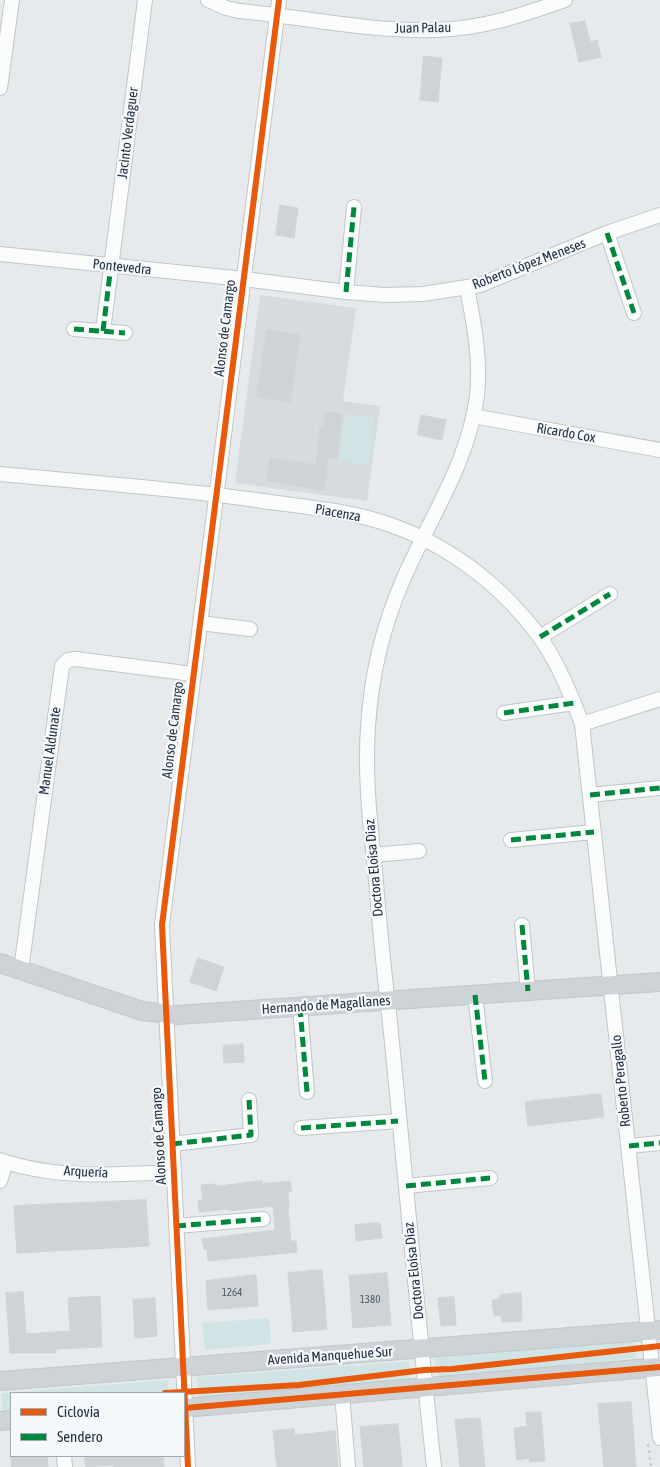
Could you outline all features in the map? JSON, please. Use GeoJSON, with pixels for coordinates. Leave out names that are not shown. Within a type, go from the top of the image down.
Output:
{"type":"FeatureCollection","features":[{"type":"Feature","properties":{"kind":"main road","name":"Hernando de Magallanes"},"geometry":{"type":"LineString","coordinates":[[0,963],[142,1011],[177,1015],[660,982]]}},
{"type":"Feature","properties":{"kind":"main road","name":"Avenida Manquehue Sur"},"geometry":{"type":"LineString","coordinates":[[0,1381],[654,1330]]}},
{"type":"Feature","properties":{"kind":"main road"},"geometry":{"type":"LineString","coordinates":[[185,1408],[656,1367]]}},
{"type":"Feature","properties":{"kind":"street"},"geometry":{"type":"LineString","coordinates":[[0,88],[12,0]]}},
{"type":"Feature","properties":{"kind":"street","name":"Jacinto Verdaguer"},"geometry":{"type":"LineString","coordinates":[[103,331],[145,0]]}},
{"type":"Feature","properties":{"kind":"street","name":"Juan Palau"},"geometry":{"type":"LineString","coordinates":[[208,0],[226,8],[278,15],[391,29],[436,30],[475,26],[509,19],[565,0]]}},
{"type":"Feature","properties":{"kind":"street","name":"Alonso de Camargo"},"geometry":{"type":"LineString","coordinates":[[184,1392],[162,925],[279,0]]}},
{"type":"Feature","properties":{"kind":"street"},"geometry":{"type":"LineString","coordinates":[[346,292],[354,207]]}},
{"type":"Feature","properties":{"kind":"street","name":"Roberto López Meneses"},"geometry":{"type":"LineString","coordinates":[[244,280],[346,292],[404,295],[467,288],[480,285],[608,233],[660,215]]}},
{"type":"Feature","properties":{"kind":"street"},"geometry":{"type":"LineString","coordinates":[[608,233],[634,313]]}},
{"type":"Feature","properties":{"kind":"street","name":"Pontevedra"},"geometry":{"type":"LineString","coordinates":[[0,254],[244,280]]}},
{"type":"Feature","properties":{"kind":"street","name":"Doctora Eloísa Díaz"},"geometry":{"type":"LineString","coordinates":[[434,1467],[398,1121],[373,855],[367,784],[368,728],[372,687],[378,655],[388,621],[403,580],[454,477],[469,434],[477,396],[478,366],[477,338],[467,288]]}},
{"type":"Feature","properties":{"kind":"street"},"geometry":{"type":"LineString","coordinates":[[74,329],[125,333]]}},
{"type":"Feature","properties":{"kind":"street","name":"Ricardo Cox"},"geometry":{"type":"LineString","coordinates":[[473,416],[660,450]]}},
{"type":"Feature","properties":{"kind":"street","name":"Piacenza"},"geometry":{"type":"LineString","coordinates":[[0,474],[217,495],[359,516],[395,526],[424,538],[457,558],[487,580],[516,608],[540,637],[559,668],[582,724]]}},
{"type":"Feature","properties":{"kind":"street"},"geometry":{"type":"LineString","coordinates":[[540,637],[610,594]]}},
{"type":"Feature","properties":{"kind":"street"},"geometry":{"type":"LineString","coordinates":[[200,622],[250,629]]}},
{"type":"Feature","properties":{"kind":"street","name":"Manuel Aldunate"},"geometry":{"type":"LineString","coordinates":[[21,970],[62,666],[68,660],[75,659],[193,674]]}},
{"type":"Feature","properties":{"kind":"street"},"geometry":{"type":"LineString","coordinates":[[582,724],[660,699]]}},
{"type":"Feature","properties":{"kind":"street"},"geometry":{"type":"LineString","coordinates":[[504,712],[574,703]]}},
{"type":"Feature","properties":{"kind":"street","name":"Roberto Peragallo"},"geometry":{"type":"LineString","coordinates":[[582,724],[628,1146],[654,1330],[660,1438]]}},
{"type":"Feature","properties":{"kind":"street"},"geometry":{"type":"LineString","coordinates":[[590,795],[660,788]]}},
{"type":"Feature","properties":{"kind":"street"},"geometry":{"type":"LineString","coordinates":[[511,840],[594,832]]}},
{"type":"Feature","properties":{"kind":"street"},"geometry":{"type":"LineString","coordinates":[[373,855],[419,851]]}},
{"type":"Feature","properties":{"kind":"street"},"geometry":{"type":"LineString","coordinates":[[522,925],[528,991]]}},
{"type":"Feature","properties":{"kind":"street"},"geometry":{"type":"LineString","coordinates":[[476,995],[485,1080]]}},
{"type":"Feature","properties":{"kind":"street"},"geometry":{"type":"LineString","coordinates":[[300,1007],[307,1092]]}},
{"type":"Feature","properties":{"kind":"street"},"geometry":{"type":"LineString","coordinates":[[172,1144],[251,1135],[249,1100]]}},
{"type":"Feature","properties":{"kind":"street"},"geometry":{"type":"LineString","coordinates":[[301,1128],[398,1121]]}},
{"type":"Feature","properties":{"kind":"street"},"geometry":{"type":"LineString","coordinates":[[628,1146],[660,1143]]}},
{"type":"Feature","properties":{"kind":"street"},"geometry":{"type":"LineString","coordinates":[[0,1181],[3,1161]]}},
{"type":"Feature","properties":{"kind":"street","name":"Arquería"},"geometry":{"type":"LineString","coordinates":[[3,1161],[39,1169],[87,1175],[173,1172]]}},
{"type":"Feature","properties":{"kind":"street"},"geometry":{"type":"LineString","coordinates":[[406,1186],[490,1178]]}},
{"type":"Feature","properties":{"kind":"street"},"geometry":{"type":"LineString","coordinates":[[176,1226],[263,1219]]}},
{"type":"Feature","properties":{"kind":"street"},"geometry":{"type":"LineString","coordinates":[[342,1394],[348,1467]]}},
{"type":"Feature","properties":{"kind":"street","name":"Alonso de Camargo"},"geometry":{"type":"LineString","coordinates":[[185,1423],[188,1467]]}},
{"type":"Feature","properties":{"kind":"shaded area"},"geometry":{"type":"Polygon","coordinates":[[[260,295],[356,308],[343,401],[380,406],[367,501],[235,483],[260,295]]]}},
{"type":"Feature","properties":{"kind":"shaded area"},"geometry":{"type":"Polygon","coordinates":[[[345,414],[374,417],[369,465],[339,461],[345,414]]]}},
{"type":"Feature","properties":{"kind":"shaded area"},"geometry":{"type":"Polygon","coordinates":[[[269,1318],[271,1344],[205,1350],[202,1323],[269,1318]]]}},
{"type":"Feature","properties":{"kind":"shaded area"},"geometry":{"type":"Polygon","coordinates":[[[633,1338],[637,1358],[438,1378],[434,1358],[633,1338]]]}},
{"type":"Feature","properties":{"kind":"shaded area"},"geometry":{"type":"Polygon","coordinates":[[[409,1361],[410,1381],[199,1398],[197,1377],[409,1361]]]}},
{"type":"Feature","properties":{"kind":"shaded area"},"geometry":{"type":"Polygon","coordinates":[[[168,1380],[169,1392],[14,1392],[168,1380]]]}},
{"type":"Feature","properties":{"kind":"shaded area"},"geometry":{"type":"Polygon","coordinates":[[[10,1392],[10,1413],[3,1413],[1,1393],[10,1392]]]}},
{"type":"Feature","properties":{"kind":"building"},"geometry":{"type":"Polygon","coordinates":[[[585,21],[590,42],[597,40],[601,57],[579,62],[570,24],[585,21]]]}},
{"type":"Feature","properties":{"kind":"building"},"geometry":{"type":"Polygon","coordinates":[[[424,56],[442,58],[438,102],[420,100],[424,56]]]}},
{"type":"Feature","properties":{"kind":"building"},"geometry":{"type":"Polygon","coordinates":[[[280,205],[298,208],[294,238],[276,235],[280,205]]]}},
{"type":"Feature","properties":{"kind":"building"},"geometry":{"type":"Polygon","coordinates":[[[267,330],[300,335],[290,402],[257,397],[267,330]]]}},
{"type":"Feature","properties":{"kind":"building"},"geometry":{"type":"Polygon","coordinates":[[[326,412],[342,414],[337,458],[328,457],[324,490],[266,481],[270,458],[316,465],[320,427],[324,427],[326,412]]]}},
{"type":"Feature","properties":{"kind":"building"},"geometry":{"type":"Polygon","coordinates":[[[421,415],[446,420],[442,440],[418,435],[421,415]]]}},
{"type":"Feature","properties":{"kind":"building"},"geometry":{"type":"Polygon","coordinates":[[[198,958],[224,967],[216,991],[190,982],[198,958]]]}},
{"type":"Feature","properties":{"kind":"building"},"geometry":{"type":"Polygon","coordinates":[[[243,1044],[244,1062],[224,1063],[223,1046],[243,1044]]]}},
{"type":"Feature","properties":{"kind":"building"},"geometry":{"type":"Polygon","coordinates":[[[601,1094],[604,1117],[528,1126],[525,1102],[601,1094]]]}},
{"type":"Feature","properties":{"kind":"building"},"geometry":{"type":"Polygon","coordinates":[[[262,1181],[262,1184],[290,1181],[292,1191],[288,1192],[288,1208],[291,1241],[296,1241],[297,1252],[208,1261],[207,1249],[204,1249],[202,1239],[275,1230],[273,1206],[199,1212],[198,1200],[203,1200],[201,1185],[216,1184],[216,1186],[262,1181]]]}},
{"type":"Feature","properties":{"kind":"building"},"geometry":{"type":"Polygon","coordinates":[[[146,1200],[149,1246],[17,1253],[14,1206],[146,1200]]]}},
{"type":"Feature","properties":{"kind":"building"},"geometry":{"type":"Polygon","coordinates":[[[380,1223],[382,1238],[356,1241],[355,1225],[380,1223]]]}},
{"type":"Feature","properties":{"kind":"building"},"geometry":{"type":"Polygon","coordinates":[[[322,1270],[327,1329],[293,1332],[288,1273],[322,1270]]]}},
{"type":"Feature","properties":{"kind":"building"},"geometry":{"type":"Polygon","coordinates":[[[387,1273],[391,1325],[353,1328],[349,1276],[387,1273]]]}},
{"type":"Feature","properties":{"kind":"building"},"geometry":{"type":"Polygon","coordinates":[[[256,1275],[258,1306],[208,1310],[206,1281],[256,1275]]]}},
{"type":"Feature","properties":{"kind":"building"},"geometry":{"type":"Polygon","coordinates":[[[23,1292],[26,1334],[70,1331],[68,1298],[100,1296],[102,1347],[56,1349],[56,1353],[10,1353],[6,1293],[23,1292]]]}},
{"type":"Feature","properties":{"kind":"building"},"geometry":{"type":"Polygon","coordinates":[[[521,1293],[522,1321],[502,1322],[501,1315],[494,1316],[492,1300],[500,1299],[500,1295],[521,1293]]]}},
{"type":"Feature","properties":{"kind":"building"},"geometry":{"type":"Polygon","coordinates":[[[454,1297],[456,1325],[441,1326],[438,1298],[454,1297]]]}},
{"type":"Feature","properties":{"kind":"building"},"geometry":{"type":"Polygon","coordinates":[[[155,1298],[157,1336],[135,1338],[133,1300],[155,1298]]]}},
{"type":"Feature","properties":{"kind":"building"},"geometry":{"type":"Polygon","coordinates":[[[631,1402],[636,1467],[604,1467],[598,1404],[631,1402]]]}},
{"type":"Feature","properties":{"kind":"building"},"geometry":{"type":"Polygon","coordinates":[[[541,1412],[545,1461],[530,1462],[529,1458],[517,1460],[514,1428],[527,1426],[526,1413],[541,1412]]]}},
{"type":"Feature","properties":{"kind":"building"},"geometry":{"type":"Polygon","coordinates":[[[480,1418],[485,1467],[460,1467],[455,1420],[480,1418]]]}},
{"type":"Feature","properties":{"kind":"building"},"geometry":{"type":"Polygon","coordinates":[[[398,1424],[402,1467],[364,1467],[360,1427],[398,1424]]]}},
{"type":"Feature","properties":{"kind":"building"},"geometry":{"type":"Polygon","coordinates":[[[294,1429],[295,1435],[335,1431],[338,1467],[277,1467],[273,1431],[294,1429]]]}},
{"type":"Feature","properties":{"kind":"building"},"geometry":{"type":"Polygon","coordinates":[[[11,1457],[47,1457],[48,1467],[12,1467],[11,1457]]]}},
{"type":"Feature","properties":{"kind":"building"},"geometry":{"type":"Polygon","coordinates":[[[85,1457],[163,1457],[164,1467],[113,1467],[113,1465],[86,1467],[85,1457]]]}},
{"type":"Feature","properties":{"kind":"marked path"},"geometry":{"type":"LineString","coordinates":[[346,292],[354,207]]}},
{"type":"Feature","properties":{"kind":"marked path"},"geometry":{"type":"LineString","coordinates":[[607,233],[634,313]]}},
{"type":"Feature","properties":{"kind":"marked path"},"geometry":{"type":"LineString","coordinates":[[103,331],[111,265]]}},
{"type":"Feature","properties":{"kind":"marked path"},"geometry":{"type":"LineString","coordinates":[[74,329],[125,333]]}},
{"type":"Feature","properties":{"kind":"marked path"},"geometry":{"type":"LineString","coordinates":[[540,637],[610,594]]}},
{"type":"Feature","properties":{"kind":"marked path"},"geometry":{"type":"LineString","coordinates":[[504,713],[574,703]]}},
{"type":"Feature","properties":{"kind":"marked path"},"geometry":{"type":"LineString","coordinates":[[590,795],[660,788]]}},
{"type":"Feature","properties":{"kind":"marked path"},"geometry":{"type":"LineString","coordinates":[[511,840],[594,832]]}},
{"type":"Feature","properties":{"kind":"marked path"},"geometry":{"type":"LineString","coordinates":[[522,925],[528,991]]}},
{"type":"Feature","properties":{"kind":"marked path"},"geometry":{"type":"LineString","coordinates":[[475,995],[485,1081]]}},
{"type":"Feature","properties":{"kind":"marked path"},"geometry":{"type":"LineString","coordinates":[[300,1007],[307,1092]]}},
{"type":"Feature","properties":{"kind":"marked path"},"geometry":{"type":"LineString","coordinates":[[172,1144],[251,1135],[249,1100]]}},
{"type":"Feature","properties":{"kind":"marked path"},"geometry":{"type":"LineString","coordinates":[[301,1128],[398,1121]]}},
{"type":"Feature","properties":{"kind":"marked path"},"geometry":{"type":"LineString","coordinates":[[629,1146],[660,1143]]}},
{"type":"Feature","properties":{"kind":"marked path"},"geometry":{"type":"LineString","coordinates":[[406,1186],[490,1178]]}},
{"type":"Feature","properties":{"kind":"marked path"},"geometry":{"type":"LineString","coordinates":[[176,1226],[263,1219]]}},
{"type":"Feature","properties":{"kind":"cycle path"},"geometry":{"type":"LineString","coordinates":[[184,1392],[162,925],[279,0]]}},
{"type":"Feature","properties":{"kind":"cycle path"},"geometry":{"type":"LineString","coordinates":[[182,1392],[299,1385],[660,1346]]}},
{"type":"Feature","properties":{"kind":"cycle path"},"geometry":{"type":"LineString","coordinates":[[185,1408],[660,1367]]}},
{"type":"Feature","properties":{"kind":"cycle path"},"geometry":{"type":"LineString","coordinates":[[185,1404],[188,1467]]}}]}
